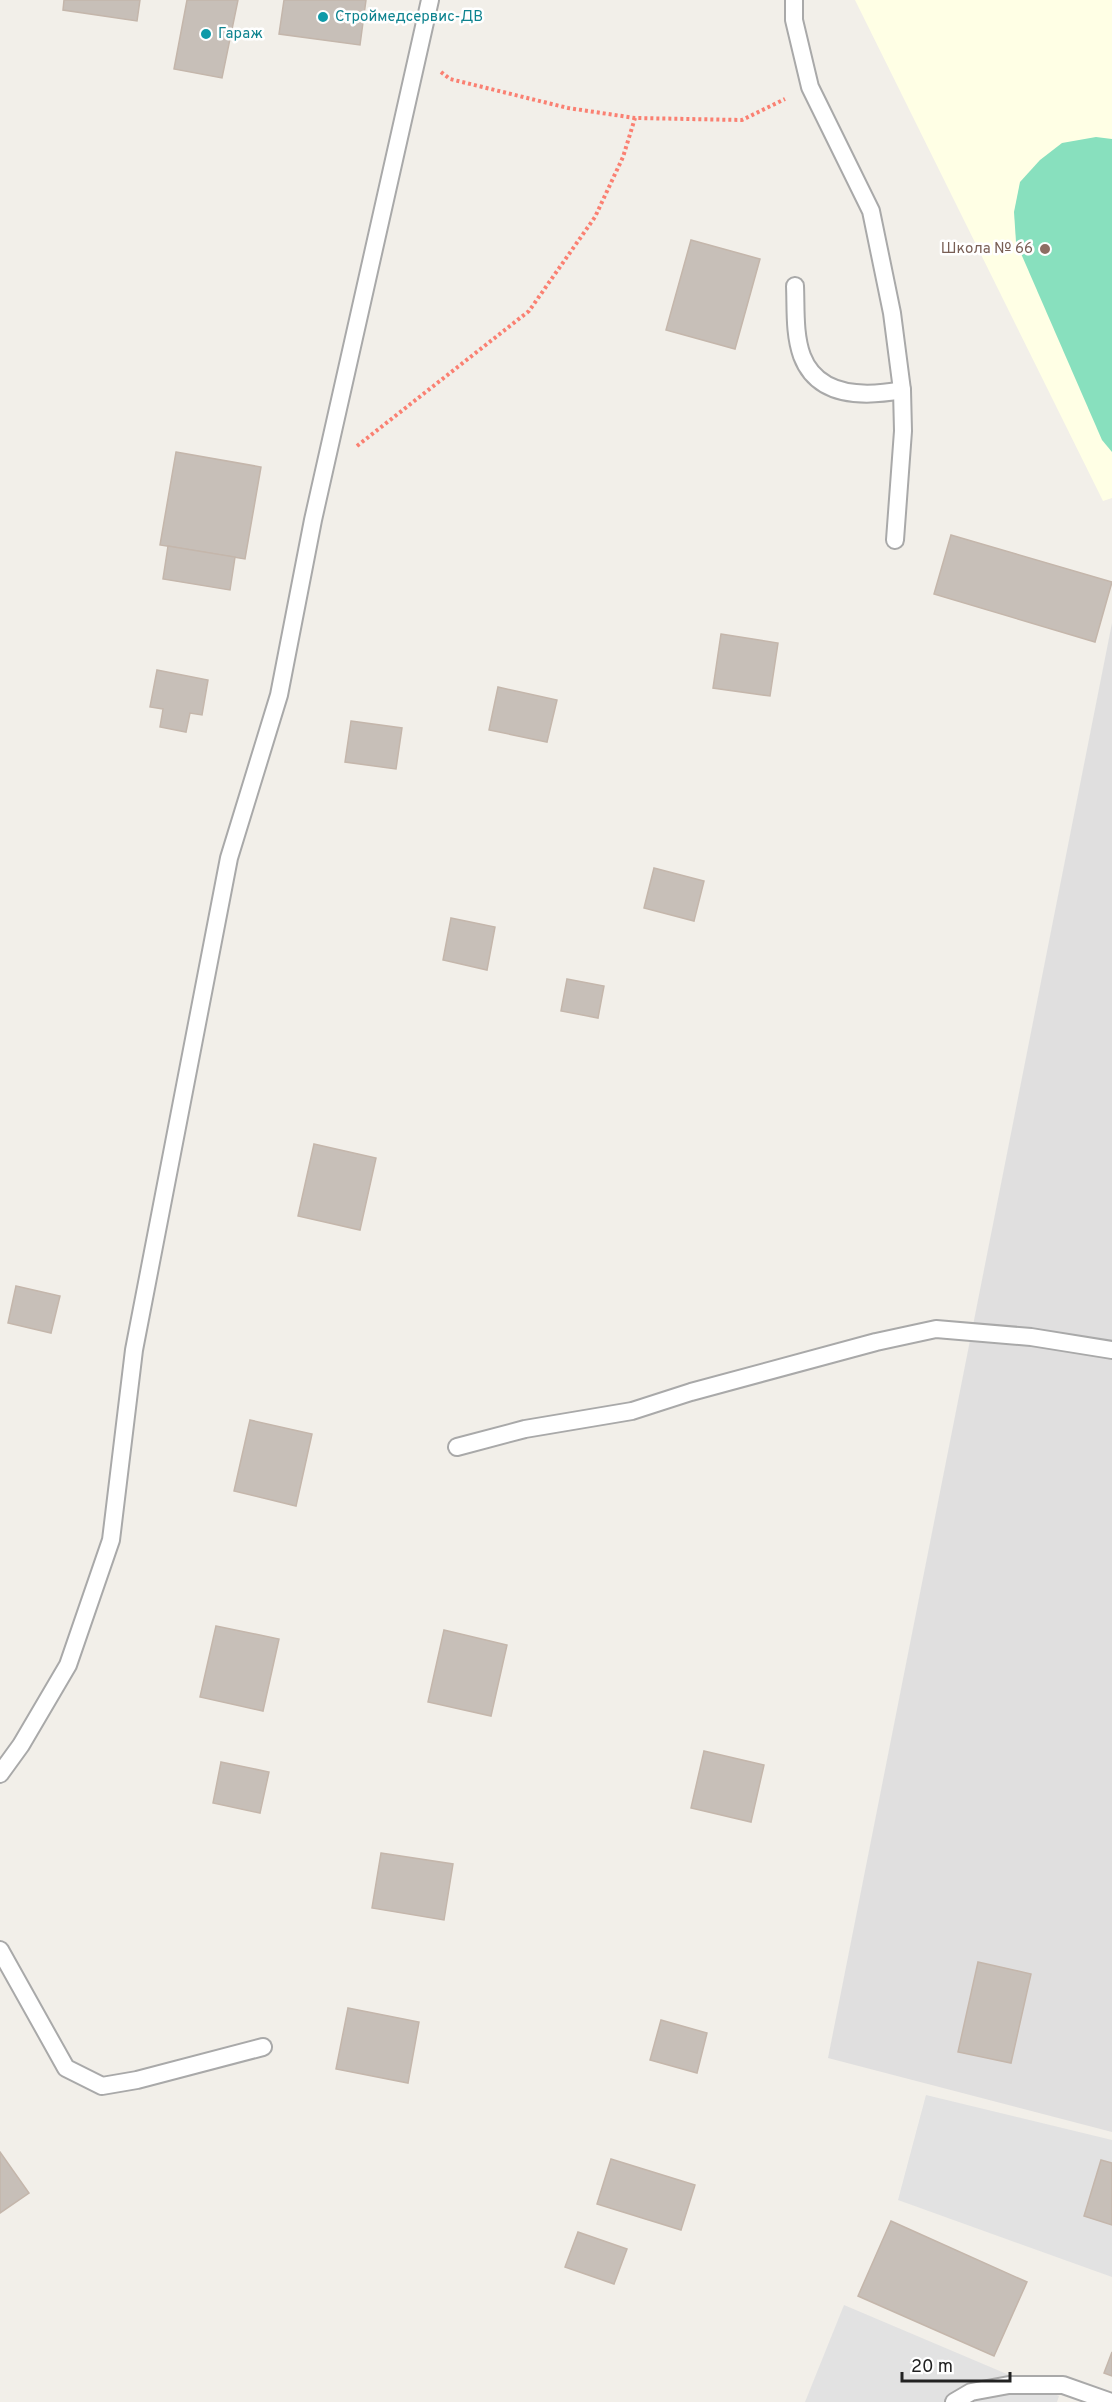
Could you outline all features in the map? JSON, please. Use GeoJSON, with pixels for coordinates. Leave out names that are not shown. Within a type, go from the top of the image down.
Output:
{"type":"FeatureCollection","features":[{"type":"Feature","properties":{"kind":"lane"},"geometry":{"type":"LineString","coordinates":[[0,1774],[21,1745],[68,1665],[111,1540],[134,1350],[229,858],[279,695],[313,520],[419,40],[430,0]]}},
{"type":"Feature","properties":{"kind":"lane"},"geometry":{"type":"LineString","coordinates":[[794,0],[794,20],[810,87],[871,211],[892,313],[902,390],[903,431],[895,540]]}},
{"type":"Feature","properties":{"kind":"lane"},"geometry":{"type":"LineString","coordinates":[[795,286],[797,336],[801,355],[810,373],[835,390],[872,395],[902,390]]}},
{"type":"Feature","properties":{"kind":"lane"},"geometry":{"type":"LineString","coordinates":[[457,1447],[525,1429],[632,1411],[691,1392],[876,1342],[936,1329],[1031,1336],[1112,1350]]}},
{"type":"Feature","properties":{"kind":"lane"},"geometry":{"type":"LineString","coordinates":[[0,1950],[66,2068],[102,2086],[137,2080],[263,2047]]}},
{"type":"Feature","properties":{"kind":"lane"},"geometry":{"type":"LineString","coordinates":[[954,2402],[971,2392],[1009,2385],[1063,2385],[1111,2402]]}},
{"type":"Feature","properties":{"kind":"path"},"geometry":{"type":"LineString","coordinates":[[419,40],[435,66],[450,79],[568,108],[635,118],[742,120],[810,87]]}},
{"type":"Feature","properties":{"kind":"path"},"geometry":{"type":"LineString","coordinates":[[351,450],[529,311],[594,218],[623,157],[635,118]]}},
{"type":"Feature","properties":{"kind":"shaded area","name":"Школа № 66"},"geometry":{"type":"Polygon","coordinates":[[[855,0],[1112,0],[1112,498],[1103,501],[855,0]]]}},
{"type":"Feature","properties":{"kind":"shaded area"},"geometry":{"type":"Polygon","coordinates":[[[1112,623],[1112,2132],[828,2058],[1112,623]]]}},
{"type":"Feature","properties":{"kind":"shaded area"},"geometry":{"type":"Polygon","coordinates":[[[926,2095],[1112,2140],[1112,2277],[898,2200],[926,2095]]]}},
{"type":"Feature","properties":{"kind":"shaded area"},"geometry":{"type":"Polygon","coordinates":[[[844,2305],[1059,2396],[1057,2402],[805,2402],[844,2305]]]}},
{"type":"Feature","properties":{"kind":"green space"},"geometry":{"type":"Polygon","coordinates":[[[1096,137],[1112,139],[1112,452],[1102,440],[1016,242],[1014,212],[1020,182],[1040,160],[1062,143],[1096,137]]]}},
{"type":"Feature","properties":{"kind":"building"},"geometry":{"type":"Polygon","coordinates":[[[64,0],[140,0],[137,21],[63,10],[64,0]]]}},
{"type":"Feature","properties":{"kind":"building","name":"Гараж"},"geometry":{"type":"Polygon","coordinates":[[[187,0],[238,0],[222,78],[174,69],[187,0]]]}},
{"type":"Feature","properties":{"kind":"building","name":"Строймедсервис-ДВ"},"geometry":{"type":"Polygon","coordinates":[[[284,0],[366,0],[360,45],[279,34],[284,0]]]}},
{"type":"Feature","properties":{"kind":"building"},"geometry":{"type":"Polygon","coordinates":[[[691,240],[760,259],[735,349],[666,330],[691,240]]]}},
{"type":"Feature","properties":{"kind":"building"},"geometry":{"type":"Polygon","coordinates":[[[176,452],[261,467],[245,559],[160,545],[176,452]]]}},
{"type":"Feature","properties":{"kind":"building"},"geometry":{"type":"Polygon","coordinates":[[[951,535],[1112,582],[1095,642],[934,594],[951,535]]]}},
{"type":"Feature","properties":{"kind":"building"},"geometry":{"type":"Polygon","coordinates":[[[168,546],[235,557],[230,590],[163,579],[168,546]]]}},
{"type":"Feature","properties":{"kind":"building"},"geometry":{"type":"Polygon","coordinates":[[[721,634],[778,643],[770,696],[713,688],[721,634]]]}},
{"type":"Feature","properties":{"kind":"building"},"geometry":{"type":"Polygon","coordinates":[[[157,670],[208,680],[202,715],[190,713],[186,732],[160,727],[163,709],[150,707],[157,670]]]}},
{"type":"Feature","properties":{"kind":"building"},"geometry":{"type":"Polygon","coordinates":[[[498,687],[557,700],[547,742],[489,730],[498,687]]]}},
{"type":"Feature","properties":{"kind":"building"},"geometry":{"type":"Polygon","coordinates":[[[351,721],[402,728],[396,769],[345,762],[351,721]]]}},
{"type":"Feature","properties":{"kind":"building"},"geometry":{"type":"Polygon","coordinates":[[[654,868],[704,881],[694,921],[644,908],[654,868]]]}},
{"type":"Feature","properties":{"kind":"building"},"geometry":{"type":"Polygon","coordinates":[[[451,918],[495,927],[487,970],[443,960],[451,918]]]}},
{"type":"Feature","properties":{"kind":"building"},"geometry":{"type":"Polygon","coordinates":[[[567,979],[604,986],[598,1018],[561,1011],[567,979]]]}},
{"type":"Feature","properties":{"kind":"building"},"geometry":{"type":"Polygon","coordinates":[[[314,1144],[376,1158],[360,1230],[298,1216],[314,1144]]]}},
{"type":"Feature","properties":{"kind":"building"},"geometry":{"type":"Polygon","coordinates":[[[16,1286],[60,1296],[51,1333],[8,1323],[16,1286]]]}},
{"type":"Feature","properties":{"kind":"building"},"geometry":{"type":"Polygon","coordinates":[[[250,1420],[312,1434],[296,1506],[234,1491],[250,1420]]]}},
{"type":"Feature","properties":{"kind":"building"},"geometry":{"type":"Polygon","coordinates":[[[216,1626],[279,1639],[263,1711],[200,1697],[216,1626]]]}},
{"type":"Feature","properties":{"kind":"building"},"geometry":{"type":"Polygon","coordinates":[[[444,1630],[507,1645],[491,1716],[428,1702],[444,1630]]]}},
{"type":"Feature","properties":{"kind":"building"},"geometry":{"type":"Polygon","coordinates":[[[704,1751],[764,1765],[751,1822],[691,1808],[704,1751]]]}},
{"type":"Feature","properties":{"kind":"building"},"geometry":{"type":"Polygon","coordinates":[[[221,1762],[269,1772],[260,1813],[213,1803],[221,1762]]]}},
{"type":"Feature","properties":{"kind":"building"},"geometry":{"type":"Polygon","coordinates":[[[381,1853],[453,1864],[444,1920],[372,1908],[381,1853]]]}},
{"type":"Feature","properties":{"kind":"building"},"geometry":{"type":"Polygon","coordinates":[[[978,1962],[1031,1974],[1011,2063],[958,2052],[978,1962]]]}},
{"type":"Feature","properties":{"kind":"building"},"geometry":{"type":"Polygon","coordinates":[[[348,2008],[419,2022],[408,2083],[336,2069],[348,2008]]]}},
{"type":"Feature","properties":{"kind":"building"},"geometry":{"type":"Polygon","coordinates":[[[661,2020],[707,2033],[697,2073],[650,2060],[661,2020]]]}},
{"type":"Feature","properties":{"kind":"building"},"geometry":{"type":"Polygon","coordinates":[[[0,2152],[29,2193],[0,2213],[0,2152]]]}},
{"type":"Feature","properties":{"kind":"building"},"geometry":{"type":"Polygon","coordinates":[[[611,2159],[695,2185],[681,2230],[597,2204],[611,2159]]]}},
{"type":"Feature","properties":{"kind":"building"},"geometry":{"type":"Polygon","coordinates":[[[1101,2160],[1112,2163],[1112,2225],[1084,2216],[1101,2160]]]}},
{"type":"Feature","properties":{"kind":"building"},"geometry":{"type":"Polygon","coordinates":[[[891,2221],[1027,2282],[994,2356],[858,2296],[891,2221]]]}},
{"type":"Feature","properties":{"kind":"building"},"geometry":{"type":"Polygon","coordinates":[[[578,2232],[627,2249],[614,2284],[565,2267],[578,2232]]]}},
{"type":"Feature","properties":{"kind":"building"},"geometry":{"type":"Polygon","coordinates":[[[1112,2352],[1112,2376],[1104,2373],[1112,2352]]]}},
{"type":"Feature","properties":{"kind":"place","name":"Строймедсервис-ДВ"},"geometry":{"type":"Point","coordinates":[323,17]}},
{"type":"Feature","properties":{"kind":"place","name":"Гараж"},"geometry":{"type":"Point","coordinates":[206,34]}},
{"type":"Feature","properties":{"kind":"place","name":"Школа № 66"},"geometry":{"type":"Point","coordinates":[1045,249]}}]}
